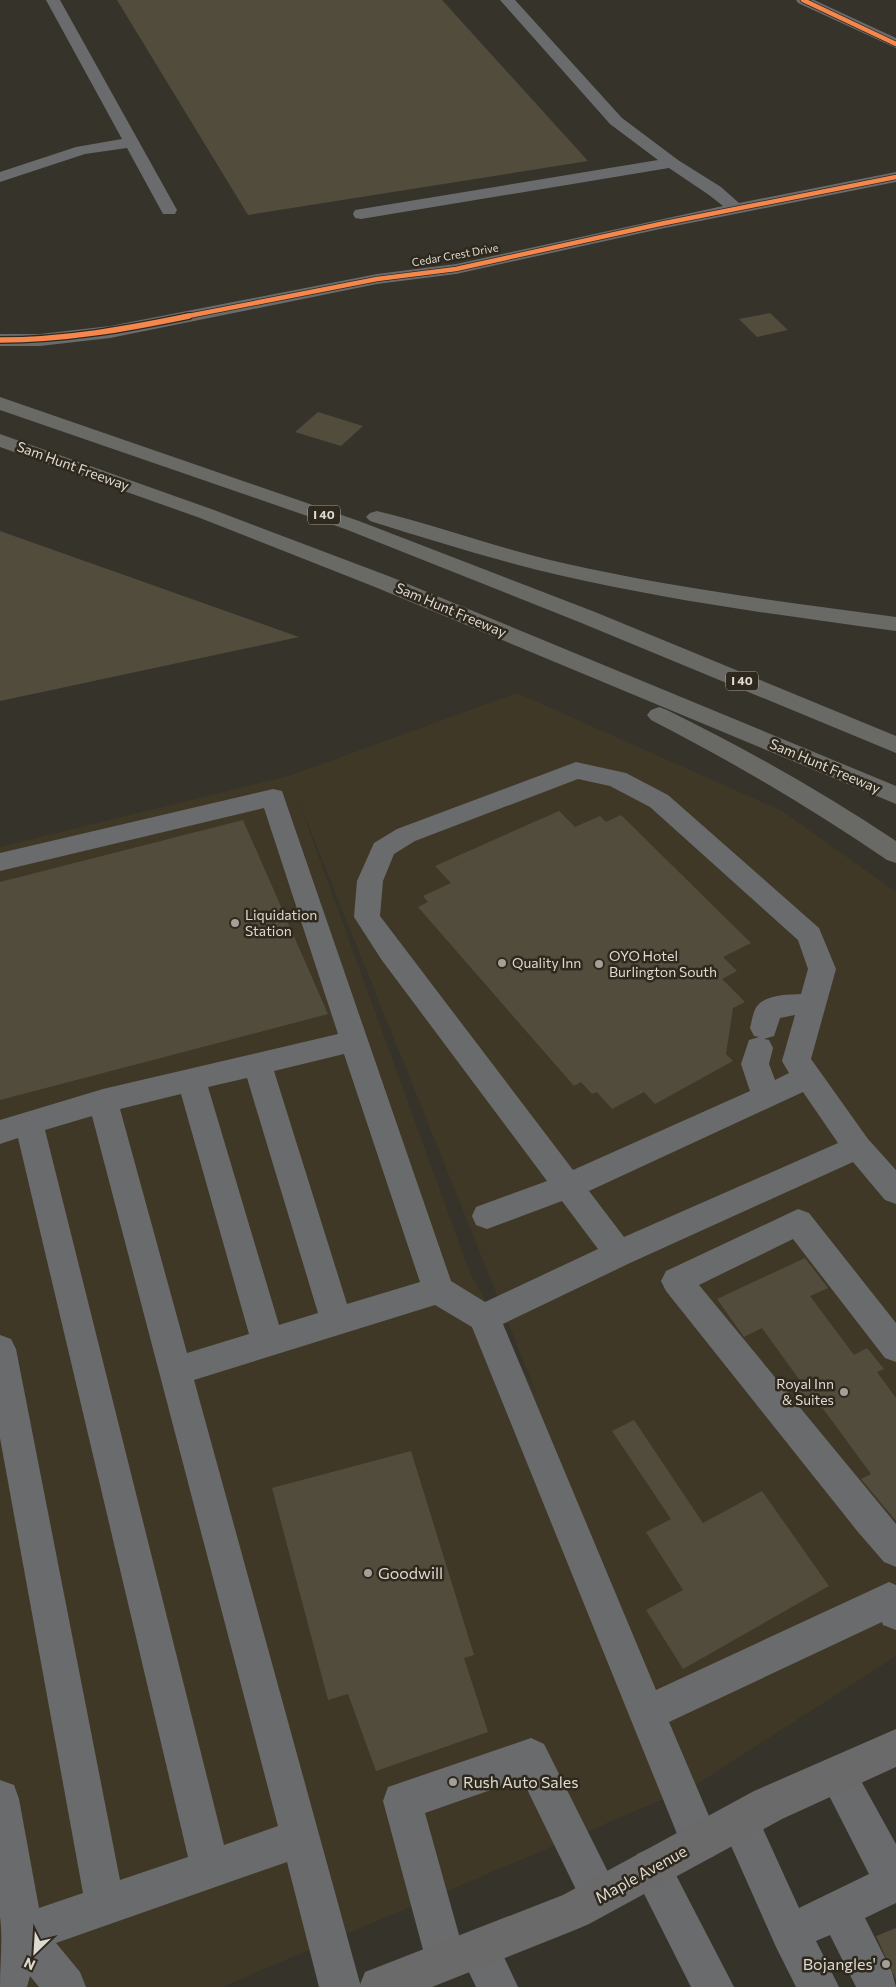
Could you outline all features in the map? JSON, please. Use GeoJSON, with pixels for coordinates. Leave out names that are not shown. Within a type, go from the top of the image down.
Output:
{"type":"FeatureCollection","features":[{"type":"Feature","properties":{"kind":"highway","name":"I 40"},"geometry":{"type":"LineString","coordinates":[[0,403],[352,525],[587,617],[896,744]]}},
{"type":"Feature","properties":{"kind":"highway"},"geometry":{"type":"LineString","coordinates":[[58,422],[468,545],[528,561],[657,589],[896,624]]}},
{"type":"Feature","properties":{"kind":"highway","name":"Sam Hunt Freeway"},"geometry":{"type":"LineString","coordinates":[[0,440],[249,530],[441,606],[896,796]]}},
{"type":"Feature","properties":{"kind":"highway"},"geometry":{"type":"LineString","coordinates":[[441,606],[737,754],[801,790],[896,854]]}},
{"type":"Feature","properties":{"kind":"main road","name":"Maple Avenue"},"geometry":{"type":"LineString","coordinates":[[380,1987],[575,1910],[768,1805],[896,1748]]}},
{"type":"Feature","properties":{"kind":"street"},"geometry":{"type":"LineString","coordinates":[[53,0],[169,210]]}},
{"type":"Feature","properties":{"kind":"street"},"geometry":{"type":"LineString","coordinates":[[507,0],[616,121],[672,163],[715,191],[736,209]]}},
{"type":"Feature","properties":{"kind":"street"},"geometry":{"type":"LineString","coordinates":[[803,0],[896,44]]}},
{"type":"Feature","properties":{"kind":"street"},"geometry":{"type":"LineString","coordinates":[[0,177],[82,150],[132,142]]}},
{"type":"Feature","properties":{"kind":"street"},"geometry":{"type":"LineString","coordinates":[[361,214],[672,163]]}},
{"type":"Feature","properties":{"kind":"street","name":"Cedar Crest Drive"},"geometry":{"type":"LineString","coordinates":[[8,340],[75,337],[110,332],[378,280],[456,269],[736,209],[896,178]]}},
{"type":"Feature","properties":{"kind":"street"},"geometry":{"type":"LineString","coordinates":[[619,1254],[391,952],[367,917],[370,881],[383,848],[406,835],[576,770],[617,779],[659,801],[810,935],[822,969],[796,1061],[858,1147],[896,1191]]}},
{"type":"Feature","properties":{"kind":"street"},"geometry":{"type":"LineString","coordinates":[[0,862],[273,797],[438,1290],[484,1318],[700,1842]]}},
{"type":"Feature","properties":{"kind":"street"},"geometry":{"type":"LineString","coordinates":[[766,1097],[755,1064],[768,1012],[779,1006],[812,1003]]}},
{"type":"Feature","properties":{"kind":"street"},"geometry":{"type":"LineString","coordinates":[[210,1869],[15,1128],[103,1101],[354,1041]]}},
{"type":"Feature","properties":{"kind":"street"},"geometry":{"type":"LineString","coordinates":[[257,1064],[336,1322]]}},
{"type":"Feature","properties":{"kind":"street"},"geometry":{"type":"LineString","coordinates":[[487,1216],[568,1186],[808,1078]]}},
{"type":"Feature","properties":{"kind":"street"},"geometry":{"type":"LineString","coordinates":[[191,1080],[268,1343]]}},
{"type":"Feature","properties":{"kind":"street"},"geometry":{"type":"LineString","coordinates":[[103,1101],[340,1987]]}},
{"type":"Feature","properties":{"kind":"street"},"geometry":{"type":"LineString","coordinates":[[484,1318],[619,1254],[858,1147]]}},
{"type":"Feature","properties":{"kind":"street"},"geometry":{"type":"LineString","coordinates":[[896,1348],[798,1222],[678,1281],[896,1550]]}},
{"type":"Feature","properties":{"kind":"street"},"geometry":{"type":"LineString","coordinates":[[175,1371],[438,1290]]}},
{"type":"Feature","properties":{"kind":"street"},"geometry":{"type":"LineString","coordinates":[[0,1349],[105,1905]]}},
{"type":"Feature","properties":{"kind":"street"},"geometry":{"type":"LineString","coordinates":[[647,1713],[889,1600],[896,1612]]}},
{"type":"Feature","properties":{"kind":"street"},"geometry":{"type":"LineString","coordinates":[[497,1987],[462,1954],[402,1801],[531,1758],[600,1896]]}},
{"type":"Feature","properties":{"kind":"street"},"geometry":{"type":"LineString","coordinates":[[790,1933],[896,1882],[837,1774]]}},
{"type":"Feature","properties":{"kind":"street"},"geometry":{"type":"LineString","coordinates":[[0,1799],[23,1934],[6,1987]]}},
{"type":"Feature","properties":{"kind":"street"},"geometry":{"type":"LineString","coordinates":[[739,1820],[790,1933],[818,1987]]}},
{"type":"Feature","properties":{"kind":"street"},"geometry":{"type":"LineString","coordinates":[[23,1934],[300,1838]]}},
{"type":"Feature","properties":{"kind":"street"},"geometry":{"type":"LineString","coordinates":[[651,1868],[713,1987]]}},
{"type":"Feature","properties":{"kind":"street"},"geometry":{"type":"LineString","coordinates":[[839,1910],[877,1987]]}},
{"type":"Feature","properties":{"kind":"street"},"geometry":{"type":"LineString","coordinates":[[23,1934],[65,1987]]}},
{"type":"Feature","properties":{"kind":"shaded area"},"geometry":{"type":"Polygon","coordinates":[[[517,693],[782,811],[896,892],[896,1656],[694,1786],[222,1987],[0,1987],[0,847],[289,776],[517,693]],[[297,797],[470,1273],[538,1397],[297,797]]]}},
{"type":"Feature","properties":{"kind":"building"},"geometry":{"type":"Polygon","coordinates":[[[117,0],[442,0],[588,161],[248,215],[117,0]]]}},
{"type":"Feature","properties":{"kind":"building"},"geometry":{"type":"Polygon","coordinates":[[[770,313],[788,330],[757,337],[739,319],[770,313]]]}},
{"type":"Feature","properties":{"kind":"building"},"geometry":{"type":"Polygon","coordinates":[[[318,412],[363,426],[341,446],[295,432],[318,412]]]}},
{"type":"Feature","properties":{"kind":"building"},"geometry":{"type":"Polygon","coordinates":[[[0,531],[299,637],[0,701],[0,531]]]}},
{"type":"Feature","properties":{"kind":"building","name":"Quality Inn"},"geometry":{"type":"Polygon","coordinates":[[[559,811],[575,827],[600,816],[606,822],[621,815],[751,943],[723,957],[737,971],[722,979],[745,1002],[733,1008],[726,1054],[733,1061],[655,1104],[644,1092],[612,1109],[597,1092],[592,1094],[581,1082],[574,1086],[418,907],[428,902],[423,896],[451,883],[435,866],[559,811]]]}},
{"type":"Feature","properties":{"kind":"building"},"geometry":{"type":"Polygon","coordinates":[[[243,820],[328,1014],[0,1100],[0,882],[243,820]]]}},
{"type":"Feature","properties":{"kind":"building","name":"Royal Inn & Suites"},"geometry":{"type":"Polygon","coordinates":[[[805,1258],[828,1288],[810,1296],[854,1355],[867,1348],[884,1369],[877,1372],[896,1398],[896,1521],[861,1479],[871,1474],[816,1399],[804,1405],[791,1387],[801,1382],[762,1328],[744,1337],[717,1299],[805,1258]]]}},
{"type":"Feature","properties":{"kind":"building"},"geometry":{"type":"Polygon","coordinates":[[[634,1420],[703,1523],[762,1491],[829,1586],[683,1669],[646,1610],[683,1590],[646,1532],[671,1519],[612,1431],[634,1420]]]}},
{"type":"Feature","properties":{"kind":"building"},"geometry":{"type":"Polygon","coordinates":[[[411,1451],[474,1655],[464,1658],[488,1732],[376,1771],[348,1694],[328,1700],[272,1488],[411,1451]]]}},
{"type":"Feature","properties":{"kind":"building"},"geometry":{"type":"Polygon","coordinates":[[[896,1928],[896,1980],[876,1936],[896,1928]]]}},
{"type":"Feature","properties":{"kind":"cycle path"},"geometry":{"type":"LineString","coordinates":[[803,0],[896,44]]}},
{"type":"Feature","properties":{"kind":"cycle path"},"geometry":{"type":"LineString","coordinates":[[0,340],[40,340],[110,332],[377,279],[456,269],[660,224],[896,177]]}},
{"type":"Feature","properties":{"kind":"place","name":"Liquidation Station"},"geometry":{"type":"Point","coordinates":[235,923]}},
{"type":"Feature","properties":{"kind":"place","name":"Quality Inn"},"geometry":{"type":"Point","coordinates":[502,963]}},
{"type":"Feature","properties":{"kind":"place","name":"OYO Hotel Burlington South"},"geometry":{"type":"Point","coordinates":[599,964]}},
{"type":"Feature","properties":{"kind":"place","name":"Royal Inn & Suites"},"geometry":{"type":"Point","coordinates":[844,1392]}},
{"type":"Feature","properties":{"kind":"place","name":"Goodwill"},"geometry":{"type":"Point","coordinates":[368,1573]}},
{"type":"Feature","properties":{"kind":"place","name":"Rush Auto Sales"},"geometry":{"type":"Point","coordinates":[453,1782]}},
{"type":"Feature","properties":{"kind":"place","name":"Bojangles'"},"geometry":{"type":"Point","coordinates":[886,1964]}}]}
